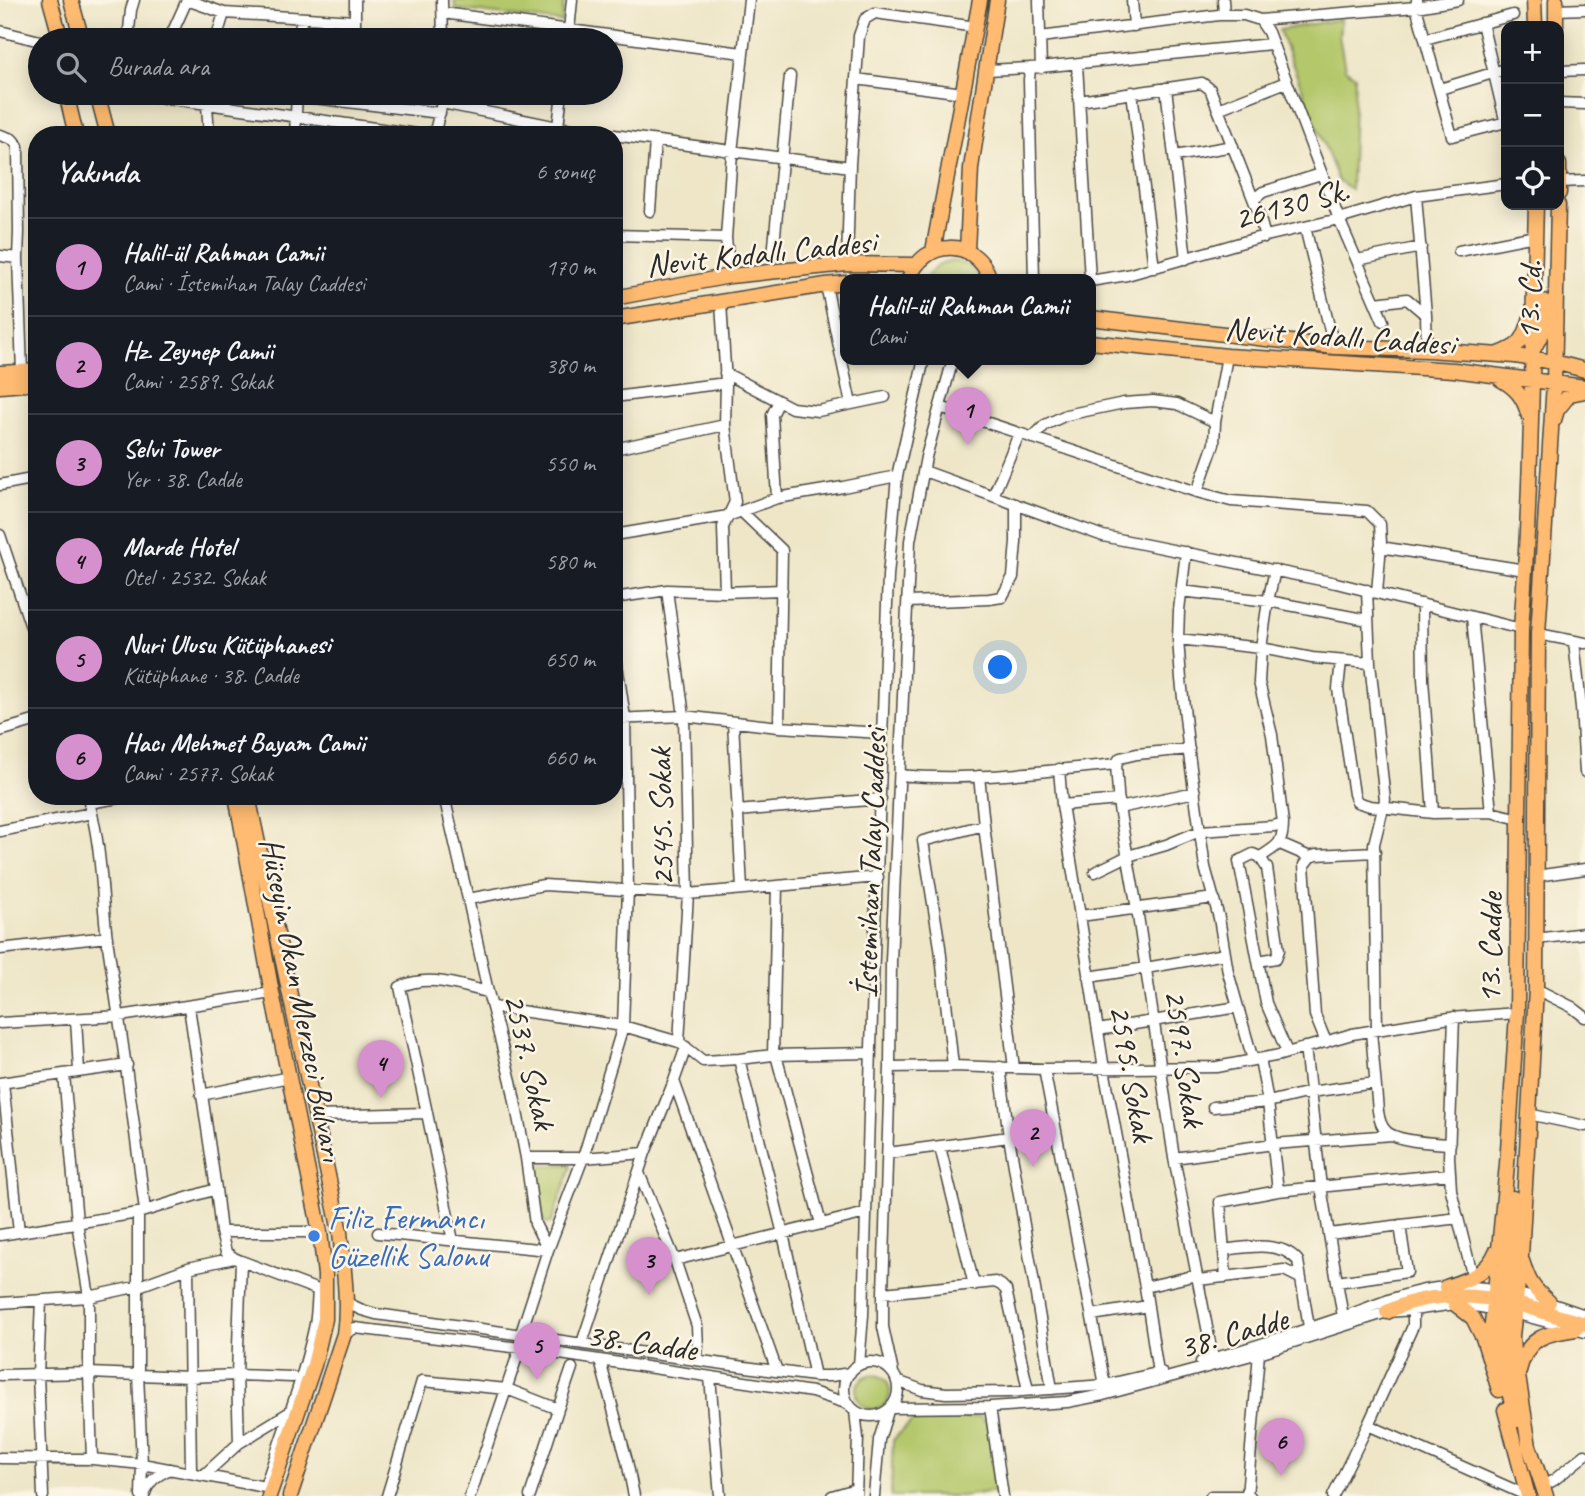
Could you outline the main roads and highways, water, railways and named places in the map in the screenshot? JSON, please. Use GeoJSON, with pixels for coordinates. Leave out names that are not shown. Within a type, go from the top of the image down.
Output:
{"type":"FeatureCollection","features":[{"type":"Feature","properties":{"kind":"main road"},"geometry":{"type":"LineString","coordinates":[[43,0],[49,28]]}},
{"type":"Feature","properties":{"kind":"main road"},"geometry":{"type":"LineString","coordinates":[[50,0],[58,28]]}},
{"type":"Feature","properties":{"kind":"main road"},"geometry":{"type":"LineString","coordinates":[[64,0],[71,28]]}},
{"type":"Feature","properties":{"kind":"main road"},"geometry":{"type":"LineString","coordinates":[[71,0],[79,28]]}},
{"type":"Feature","properties":{"kind":"main road"},"geometry":{"type":"LineString","coordinates":[[933,251],[980,0]]}},
{"type":"Feature","properties":{"kind":"main road"},"geometry":{"type":"LineString","coordinates":[[967,251],[971,168],[997,0]]}},
{"type":"Feature","properties":{"kind":"main road"},"geometry":{"type":"LineString","coordinates":[[1534,0],[1535,21]]}},
{"type":"Feature","properties":{"kind":"main road"},"geometry":{"type":"LineString","coordinates":[[69,105],[74,126]]}},
{"type":"Feature","properties":{"kind":"main road"},"geometry":{"type":"LineString","coordinates":[[78,105],[84,126]]}},
{"type":"Feature","properties":{"kind":"main road"},"geometry":{"type":"LineString","coordinates":[[91,105],[96,126]]}},
{"type":"Feature","properties":{"kind":"main road"},"geometry":{"type":"LineString","coordinates":[[100,105],[106,126]]}},
{"type":"Feature","properties":{"kind":"main road","name":"13. Cd."},"geometry":{"type":"LineString","coordinates":[[1532,388],[1536,210]]}},
{"type":"Feature","properties":{"kind":"main road","name":"13. Cd."},"geometry":{"type":"LineString","coordinates":[[1553,389],[1558,210]]}},
{"type":"Feature","properties":{"kind":"main road"},"geometry":{"type":"LineString","coordinates":[[912,272],[923,257],[933,251],[956,248],[967,251],[978,259],[988,274]]}},
{"type":"Feature","properties":{"kind":"main road","name":"Nevit Kodallı Caddesi"},"geometry":{"type":"LineString","coordinates":[[623,296],[730,276],[847,264],[912,272]]}},
{"type":"Feature","properties":{"kind":"main road"},"geometry":{"type":"LineString","coordinates":[[1533,354],[1544,331],[1543,292],[1534,278]]}},
{"type":"Feature","properties":{"kind":"main road","name":"Nevit Kodallı Caddesi"},"geometry":{"type":"LineString","coordinates":[[623,318],[840,284]]}},
{"type":"Feature","properties":{"kind":"main road"},"geometry":{"type":"LineString","coordinates":[[1497,355],[1516,347],[1527,331],[1534,308]]}},
{"type":"Feature","properties":{"kind":"main road"},"geometry":{"type":"LineString","coordinates":[[1096,319],[1334,347],[1515,356],[1533,354],[1585,370]]}},
{"type":"Feature","properties":{"kind":"main road","name":"Nevit Kodallı Caddesi"},"geometry":{"type":"LineString","coordinates":[[1096,343],[1227,356],[1457,371],[1517,378],[1532,388],[1585,389]]}},
{"type":"Feature","properties":{"kind":"main road"},"geometry":{"type":"LineString","coordinates":[[1457,371],[1472,366],[1503,369],[1517,378]]}},
{"type":"Feature","properties":{"kind":"main road"},"geometry":{"type":"LineString","coordinates":[[0,373],[28,371]]}},
{"type":"Feature","properties":{"kind":"main road"},"geometry":{"type":"LineString","coordinates":[[1493,375],[1513,386],[1525,404],[1531,426]]}},
{"type":"Feature","properties":{"kind":"main road"},"geometry":{"type":"LineString","coordinates":[[0,386],[28,384]]}},
{"type":"Feature","properties":{"kind":"main road","name":"13. Cadde"},"geometry":{"type":"LineString","coordinates":[[1532,388],[1521,629],[1517,1013],[1499,1244],[1504,1301],[1529,1446],[1544,1491]]}},
{"type":"Feature","properties":{"kind":"main road"},"geometry":{"type":"LineString","coordinates":[[1549,459],[1542,444],[1545,407],[1553,389]]}},
{"type":"Feature","properties":{"kind":"main road","name":"13. Cadde"},"geometry":{"type":"LineString","coordinates":[[1528,1496],[1489,1356],[1504,1301],[1521,1256],[1535,989],[1538,634],[1553,389]]}},
{"type":"Feature","properties":{"kind":"main road"},"geometry":{"type":"LineString","coordinates":[[1551,431],[1557,410],[1570,394],[1585,389]]}},
{"type":"Feature","properties":{"kind":"main road","name":"Hüseyin Okan Merzeci Bulvarı"},"geometry":{"type":"LineString","coordinates":[[238,805],[320,1232],[325,1319],[314,1365],[269,1496]]}},
{"type":"Feature","properties":{"kind":"main road","name":"Hüseyin Okan Merzeci Bulvarı"},"geometry":{"type":"LineString","coordinates":[[250,805],[340,1232],[346,1319],[344,1334],[290,1496]]}},
{"type":"Feature","properties":{"kind":"main road"},"geometry":{"type":"LineString","coordinates":[[1507,1164],[1513,1187],[1501,1347],[1503,1371],[1521,1434],[1529,1446]]}},
{"type":"Feature","properties":{"kind":"main road"},"geometry":{"type":"LineString","coordinates":[[1446,1287],[1473,1278],[1482,1271],[1492,1260],[1499,1244]]}},
{"type":"Feature","properties":{"kind":"main road"},"geometry":{"type":"LineString","coordinates":[[1521,1256],[1529,1282],[1549,1302]]}},
{"type":"Feature","properties":{"kind":"main road"},"geometry":{"type":"LineString","coordinates":[[1387,1312],[1404,1303],[1429,1298],[1466,1297],[1504,1301],[1582,1329]]}},
{"type":"Feature","properties":{"kind":"main road"},"geometry":{"type":"LineString","coordinates":[[1455,1304],[1473,1318],[1489,1356]]}},
{"type":"Feature","properties":{"kind":"main road"},"geometry":{"type":"LineString","coordinates":[[1518,1376],[1523,1355],[1531,1344],[1551,1333],[1582,1329]]}},
{"type":"Feature","properties":{"kind":"place","name":"Halil-ül Rahman Camii"},"geometry":{"type":"Point","coordinates":[968,445]}},
{"type":"Feature","properties":{"kind":"place","name":"Marde Hotel"},"geometry":{"type":"Point","coordinates":[381,1098]}},
{"type":"Feature","properties":{"kind":"place","name":"Hz. Zeynep Camii"},"geometry":{"type":"Point","coordinates":[1033,1167]}},
{"type":"Feature","properties":{"kind":"place","name":"Filiz Fermancı Güzellik Salonu"},"geometry":{"type":"Point","coordinates":[314,1236]}},
{"type":"Feature","properties":{"kind":"place","name":"Selvi Tower"},"geometry":{"type":"Point","coordinates":[649,1295]}},
{"type":"Feature","properties":{"kind":"place","name":"Nuri Ulusu Kütüphanesi"},"geometry":{"type":"Point","coordinates":[537,1380]}},
{"type":"Feature","properties":{"kind":"place","name":"Hacı Mehmet Bayam Camii"},"geometry":{"type":"Point","coordinates":[1281,1476]}}]}
